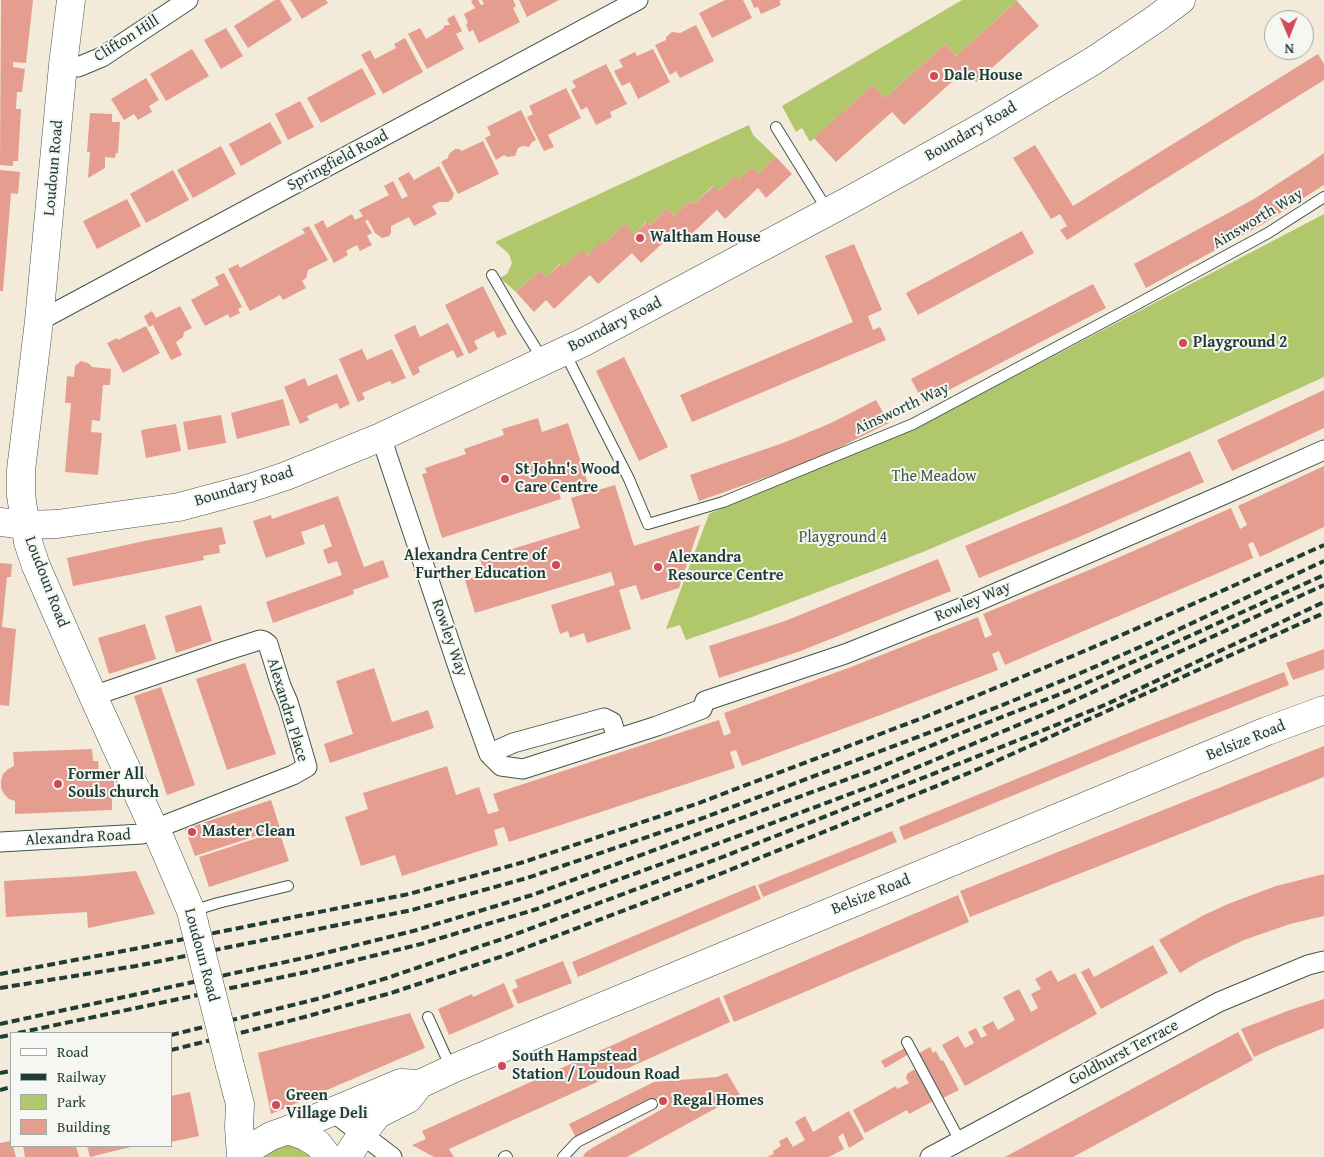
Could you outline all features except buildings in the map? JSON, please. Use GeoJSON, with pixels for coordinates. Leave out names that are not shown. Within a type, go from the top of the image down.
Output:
{"type":"FeatureCollection","features":[{"type":"Feature","properties":{"kind":"street","name":"Loudoun Road"},"geometry":{"type":"LineString","coordinates":[[71,0],[39,321],[21,470],[21,495],[12,524],[28,542],[36,566],[93,696],[168,856],[193,917],[240,1104],[239,1127],[243,1157]]}},
{"type":"Feature","properties":{"kind":"street","name":"Clifton Hill"},"geometry":{"type":"LineString","coordinates":[[64,65],[78,67],[102,57],[188,0]]}},
{"type":"Feature","properties":{"kind":"street","name":"Springfield Road"},"geometry":{"type":"LineString","coordinates":[[39,321],[638,0]]}},
{"type":"Feature","properties":{"kind":"street","name":"Boundary Road"},"geometry":{"type":"LineString","coordinates":[[12,524],[57,524],[179,506],[250,488],[286,476],[381,437],[615,326],[829,211],[991,122],[1093,61],[1181,0]]}},
{"type":"Feature","properties":{"kind":"street","name":"Rowley Way"},"geometry":{"type":"LineString","coordinates":[[381,437],[489,754],[501,766],[523,769],[656,726],[702,709],[705,701],[846,654],[973,603],[1324,450]]}},
{"type":"Feature","properties":{"kind":"street","name":"Alexandra Place"},"geometry":{"type":"LineString","coordinates":[[93,696],[260,640],[268,644],[307,766],[293,775],[154,829]]}},
{"type":"Feature","properties":{"kind":"street","name":"Belsize Road"},"geometry":{"type":"LineString","coordinates":[[347,1157],[378,1114],[408,1099],[420,1084],[452,1069],[1268,731],[1324,710]]}},
{"type":"Feature","properties":{"kind":"street"},"geometry":{"type":"LineString","coordinates":[[489,754],[513,743],[604,718],[612,722],[617,738]]}},
{"type":"Feature","properties":{"kind":"street","name":"Alexandra Road"},"geometry":{"type":"LineString","coordinates":[[0,842],[132,835],[142,834],[154,829]]}},
{"type":"Feature","properties":{"kind":"street","name":"Goldhurst Terrace"},"geometry":{"type":"LineString","coordinates":[[930,1157],[1219,1002],[1308,965],[1324,961]]}},
{"type":"Feature","properties":{"kind":"street","name":"Belsize Road"},"geometry":{"type":"LineString","coordinates":[[243,1157],[254,1146],[279,1133],[400,1083],[420,1084]]}},
{"type":"Feature","properties":{"kind":"street","name":"Loudoun Road"},"geometry":{"type":"LineString","coordinates":[[240,1104],[253,1122],[279,1133],[305,1136],[318,1144],[328,1157]]}},
{"type":"Feature","properties":{"kind":"street"},"geometry":{"type":"LineString","coordinates":[[333,1112],[392,1157]]}},
{"type":"Feature","properties":{"kind":"lane"},"geometry":{"type":"LineString","coordinates":[[776,127],[829,211]]}},
{"type":"Feature","properties":{"kind":"lane","name":"Ainsworth Way"},"geometry":{"type":"LineString","coordinates":[[554,356],[629,479],[648,524],[723,502],[913,424],[1268,233],[1324,197]]}},
{"type":"Feature","properties":{"kind":"lane"},"geometry":{"type":"LineString","coordinates":[[492,275],[520,323],[554,356]]}},
{"type":"Feature","properties":{"kind":"lane"},"geometry":{"type":"LineString","coordinates":[[193,917],[218,903],[288,886]]}},
{"type":"Feature","properties":{"kind":"lane"},"geometry":{"type":"LineString","coordinates":[[428,1017],[452,1069]]}},
{"type":"Feature","properties":{"kind":"lane"},"geometry":{"type":"LineString","coordinates":[[907,1042],[960,1141]]}},
{"type":"Feature","properties":{"kind":"lane"},"geometry":{"type":"LineString","coordinates":[[563,1157],[577,1142],[652,1104]]}},
{"type":"Feature","properties":{"kind":"green space"},"geometry":{"type":"Polygon","coordinates":[[[962,0],[1018,0],[956,56],[945,44],[885,98],[873,85],[810,142],[802,128],[796,132],[782,106],[962,0]]]}},
{"type":"Feature","properties":{"kind":"green space"},"geometry":{"type":"Polygon","coordinates":[[[749,125],[753,135],[776,157],[758,174],[752,167],[738,180],[734,177],[719,191],[713,186],[694,204],[690,201],[674,216],[667,208],[650,225],[646,222],[634,234],[624,225],[604,244],[602,242],[587,256],[582,251],[563,267],[560,264],[546,277],[540,271],[516,292],[500,278],[507,274],[512,263],[509,254],[495,242],[749,125]]]}},
{"type":"Feature","properties":{"kind":"green space"},"geometry":{"type":"Polygon","coordinates":[[[1324,214],[1324,377],[1188,439],[923,552],[686,640],[680,625],[666,629],[709,514],[941,415],[1324,214]]]}},
{"type":"Feature","properties":{"kind":"green space"},"geometry":{"type":"Polygon","coordinates":[[[288,1141],[319,1157],[259,1157],[288,1141]]]}},
{"type":"Feature","properties":{"kind":"railway"},"geometry":{"type":"LineString","coordinates":[[0,974],[409,894],[524,862],[699,803],[925,717],[1175,612],[1324,545]]}},
{"type":"Feature","properties":{"kind":"railway"},"geometry":{"type":"LineString","coordinates":[[0,988],[136,966],[412,910],[527,878],[703,818],[1000,706],[1156,640],[1324,561]]}},
{"type":"Feature","properties":{"kind":"railway"},"geometry":{"type":"LineString","coordinates":[[0,1024],[313,956],[417,930],[532,895],[875,769],[1073,689],[1324,575]]}},
{"type":"Feature","properties":{"kind":"railway"},"geometry":{"type":"LineString","coordinates":[[23,1032],[316,970],[421,944],[537,909],[882,782],[1054,710],[1324,585]]}},
{"type":"Feature","properties":{"kind":"railway"},"geometry":{"type":"LineString","coordinates":[[172,1035],[317,999],[387,978],[505,938],[720,858],[1107,704],[1324,602]]}},
{"type":"Feature","properties":{"kind":"railway"},"geometry":{"type":"LineString","coordinates":[[172,1050],[297,1019],[391,993],[509,954],[725,872],[981,768],[1324,613]]}},
{"type":"Feature","properties":{"kind":"railway"},"geometry":{"type":"LineString","coordinates":[[0,1037],[10,1035]]}},
{"type":"Feature","properties":{"kind":"railway"},"geometry":{"type":"LineString","coordinates":[[0,1073],[10,1071]]}},
{"type":"Feature","properties":{"kind":"railway"},"geometry":{"type":"LineString","coordinates":[[0,1090],[10,1087]]}},
{"type":"Feature","properties":{"kind":"place","name":"Dale House"},"geometry":{"type":"Point","coordinates":[934,76]}},
{"type":"Feature","properties":{"kind":"place","name":"Waltham House"},"geometry":{"type":"Point","coordinates":[640,238]}},
{"type":"Feature","properties":{"kind":"place","name":"Playground 2"},"geometry":{"type":"Point","coordinates":[1183,343]}},
{"type":"Feature","properties":{"kind":"place","name":"St John's Wood Care Centre"},"geometry":{"type":"Point","coordinates":[505,479]}},
{"type":"Feature","properties":{"kind":"place","name":"Alexandra Centre of Further Education"},"geometry":{"type":"Point","coordinates":[556,565]}},
{"type":"Feature","properties":{"kind":"place","name":"Alexandra Resource Centre"},"geometry":{"type":"Point","coordinates":[658,567]}},
{"type":"Feature","properties":{"kind":"place","name":"Former All Souls church"},"geometry":{"type":"Point","coordinates":[58,784]}},
{"type":"Feature","properties":{"kind":"place","name":"Master Clean"},"geometry":{"type":"Point","coordinates":[192,832]}},
{"type":"Feature","properties":{"kind":"place","name":"South Hampstead Station / Loudoun Road"},"geometry":{"type":"Point","coordinates":[502,1066]}},
{"type":"Feature","properties":{"kind":"place","name":"Regal Homes"},"geometry":{"type":"Point","coordinates":[663,1101]}},
{"type":"Feature","properties":{"kind":"place","name":"Green Village Deli"},"geometry":{"type":"Point","coordinates":[276,1105]}},
{"type":"Feature","properties":{"kind":"park label","name":"The Meadow"},"geometry":{"type":"Point","coordinates":[934,477]}},
{"type":"Feature","properties":{"kind":"park label","name":"Playground 4"},"geometry":{"type":"Point","coordinates":[843,538]}}]}
